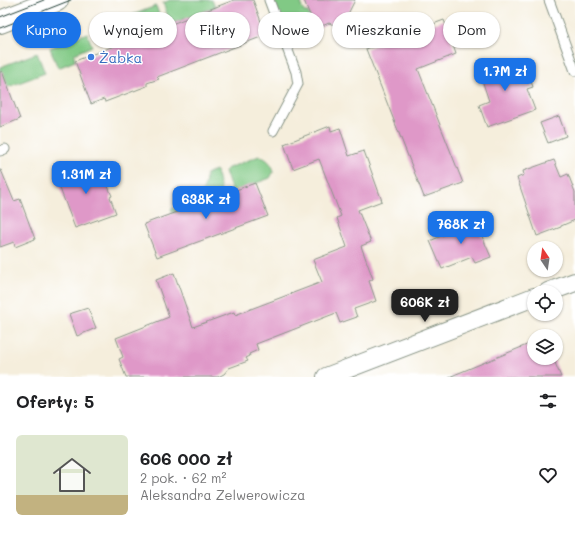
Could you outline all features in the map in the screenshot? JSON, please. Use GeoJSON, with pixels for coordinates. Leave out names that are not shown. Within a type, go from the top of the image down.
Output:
{"type":"FeatureCollection","features":[{"type":"Feature","properties":{"kind":"street"},"geometry":{"type":"LineString","coordinates":[[0,22],[57,0]]}},
{"type":"Feature","properties":{"kind":"street"},"geometry":{"type":"LineString","coordinates":[[563,286],[575,282]]}},
{"type":"Feature","properties":{"kind":"street"},"geometry":{"type":"LineString","coordinates":[[326,377],[527,300]]}},
{"type":"Feature","properties":{"kind":"lane"},"geometry":{"type":"LineString","coordinates":[[269,0],[296,72],[298,84],[273,130]]}},
{"type":"Feature","properties":{"kind":"lane"},"geometry":{"type":"LineString","coordinates":[[549,0],[575,71]]}},
{"type":"Feature","properties":{"kind":"green space"},"geometry":{"type":"Polygon","coordinates":[[[170,0],[212,0],[215,7],[202,12],[185,12],[185,19],[177,22],[177,12],[166,12],[163,3],[170,0]]]}},
{"type":"Feature","properties":{"kind":"green space"},"geometry":{"type":"Polygon","coordinates":[[[274,0],[303,0],[301,5],[304,12],[279,12],[274,0]]]}},
{"type":"Feature","properties":{"kind":"green space"},"geometry":{"type":"Polygon","coordinates":[[[156,6],[158,12],[140,12],[156,6]]]}},
{"type":"Feature","properties":{"kind":"green space"},"geometry":{"type":"Polygon","coordinates":[[[87,33],[89,38],[89,47],[74,54],[75,61],[58,68],[50,48],[81,48],[81,35],[87,33]]]}},
{"type":"Feature","properties":{"kind":"green space"},"geometry":{"type":"Polygon","coordinates":[[[37,53],[45,73],[0,90],[0,67],[37,53]]]}},
{"type":"Feature","properties":{"kind":"green space"},"geometry":{"type":"Polygon","coordinates":[[[259,156],[264,158],[272,165],[274,171],[270,178],[232,192],[225,171],[226,169],[259,156]]]}},
{"type":"Feature","properties":{"kind":"green space"},"geometry":{"type":"Polygon","coordinates":[[[216,170],[222,195],[173,213],[171,209],[191,201],[200,194],[206,182],[206,174],[216,170]]]}},
{"type":"Feature","properties":{"kind":"building"},"geometry":{"type":"Polygon","coordinates":[[[234,0],[253,0],[258,13],[258,38],[250,41],[250,12],[203,12],[234,0]]]}},
{"type":"Feature","properties":{"kind":"building"},"geometry":{"type":"Polygon","coordinates":[[[304,0],[355,0],[349,12],[332,12],[332,24],[329,23],[324,25],[324,12],[309,12],[304,0]]]}},
{"type":"Feature","properties":{"kind":"building"},"geometry":{"type":"Polygon","coordinates":[[[185,19],[185,48],[232,48],[157,77],[159,79],[147,83],[147,86],[105,102],[104,99],[91,104],[75,61],[109,48],[177,48],[177,22],[185,19]]]}},
{"type":"Feature","properties":{"kind":"building"},"geometry":{"type":"Polygon","coordinates":[[[443,20],[443,48],[454,48],[456,54],[418,69],[463,183],[424,197],[366,49],[435,48],[435,23],[443,20]]]}},
{"type":"Feature","properties":{"kind":"building"},"geometry":{"type":"Polygon","coordinates":[[[517,58],[520,67],[525,65],[533,87],[527,89],[535,110],[487,127],[479,105],[489,101],[478,68],[500,60],[501,64],[517,58]]]}},
{"type":"Feature","properties":{"kind":"building"},"geometry":{"type":"Polygon","coordinates":[[[2,71],[20,119],[0,127],[0,72],[2,71]]]}},
{"type":"Feature","properties":{"kind":"building"},"geometry":{"type":"Polygon","coordinates":[[[559,116],[566,136],[548,143],[540,123],[559,116]]]}},
{"type":"Feature","properties":{"kind":"building"},"geometry":{"type":"Polygon","coordinates":[[[330,126],[331,131],[340,128],[349,156],[364,151],[382,201],[358,210],[371,242],[361,246],[373,279],[369,281],[376,301],[354,309],[357,317],[340,323],[336,313],[256,344],[258,350],[249,354],[250,356],[246,358],[248,361],[229,368],[224,374],[218,377],[126,377],[119,359],[123,357],[116,338],[169,317],[156,280],[174,273],[193,327],[234,312],[235,315],[322,282],[313,260],[347,247],[337,218],[341,216],[319,159],[293,169],[284,144],[330,126]]]}},
{"type":"Feature","properties":{"kind":"building"},"geometry":{"type":"Polygon","coordinates":[[[554,160],[561,177],[568,174],[575,192],[575,220],[537,236],[517,178],[524,175],[523,171],[554,160]]]}},
{"type":"Feature","properties":{"kind":"building"},"geometry":{"type":"Polygon","coordinates":[[[97,163],[112,196],[110,197],[116,213],[75,228],[56,178],[97,163]]]}},
{"type":"Feature","properties":{"kind":"building"},"geometry":{"type":"Polygon","coordinates":[[[0,170],[14,201],[20,199],[35,239],[15,247],[14,242],[0,247],[0,170]]]}},
{"type":"Feature","properties":{"kind":"building"},"geometry":{"type":"Polygon","coordinates":[[[255,183],[268,216],[157,257],[144,224],[255,183]]]}},
{"type":"Feature","properties":{"kind":"building"},"geometry":{"type":"Polygon","coordinates":[[[474,218],[491,257],[475,263],[472,257],[442,269],[430,241],[446,234],[444,230],[474,218]]]}},
{"type":"Feature","properties":{"kind":"building"},"geometry":{"type":"Polygon","coordinates":[[[88,308],[96,328],[77,336],[69,314],[88,308]]]}},
{"type":"Feature","properties":{"kind":"building"},"geometry":{"type":"Polygon","coordinates":[[[527,345],[527,365],[556,365],[561,377],[449,377],[527,345]]]}},
{"type":"Feature","properties":{"kind":"tram line"},"geometry":{"type":"LineString","coordinates":[[0,17],[44,0]]}},
{"type":"Feature","properties":{"kind":"tram line"},"geometry":{"type":"LineString","coordinates":[[0,28],[71,0]]}},
{"type":"Feature","properties":{"kind":"place","name":"Żabka"},"geometry":{"type":"Point","coordinates":[91,57]}}]}
